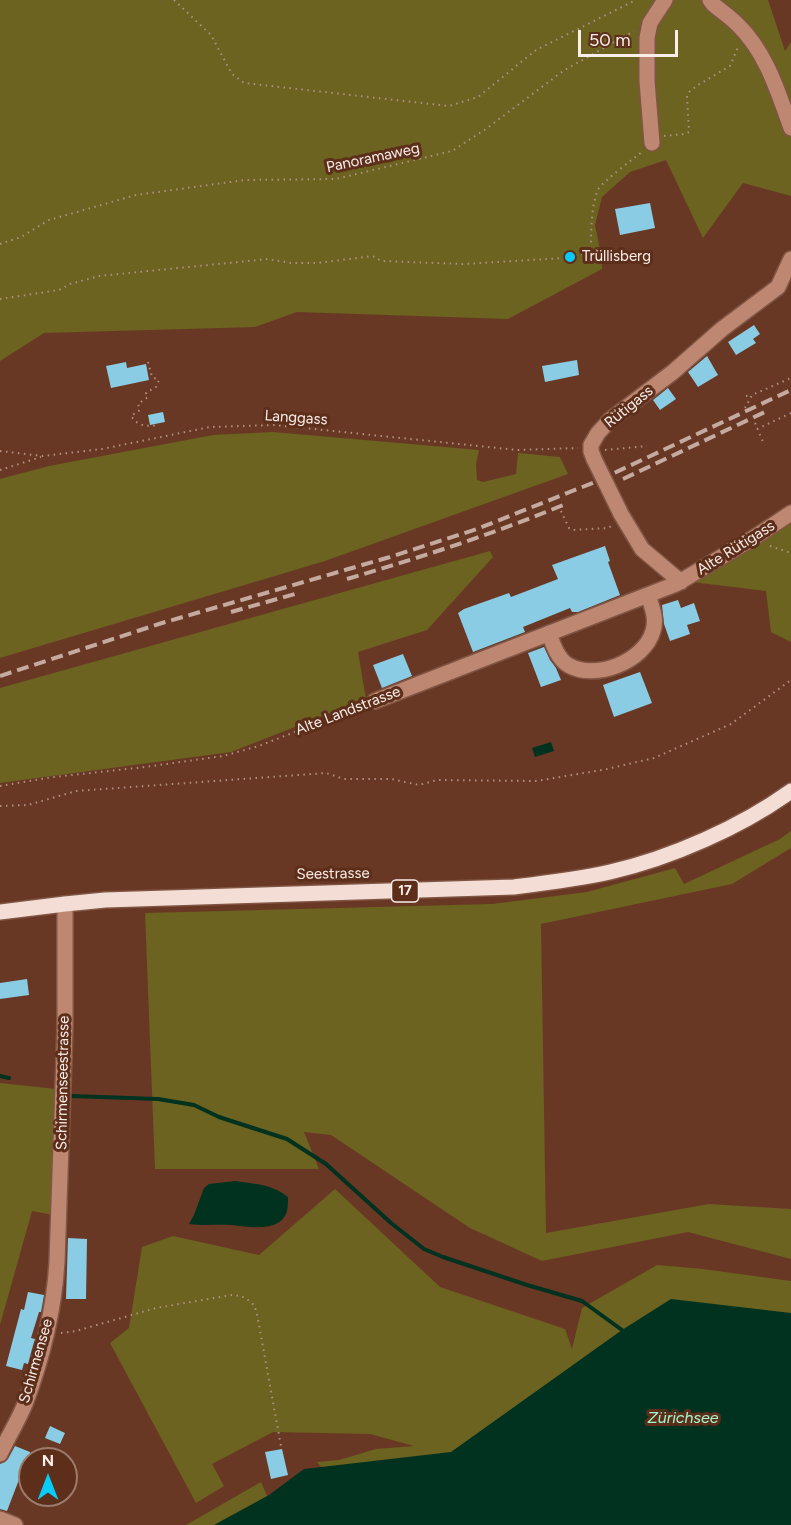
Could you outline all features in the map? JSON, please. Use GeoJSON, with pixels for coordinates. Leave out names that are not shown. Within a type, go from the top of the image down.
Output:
{"type":"FeatureCollection","features":[{"type":"Feature","properties":{"kind":"main road","name":"Seestrasse"},"geometry":{"type":"LineString","coordinates":[[0,912],[65,903],[165,897],[514,887],[566,880],[611,872],[703,840],[741,821],[791,790]]}},
{"type":"Feature","properties":{"kind":"street"},"geometry":{"type":"LineString","coordinates":[[652,143],[646,50],[650,23],[665,0]]}},
{"type":"Feature","properties":{"kind":"street"},"geometry":{"type":"LineString","coordinates":[[707,1],[738,24],[757,49],[775,83],[791,128]]}},
{"type":"Feature","properties":{"kind":"street","name":"Rütigass"},"geometry":{"type":"LineString","coordinates":[[595,451],[598,433],[609,420],[673,372],[722,329],[784,286],[791,259]]}},
{"type":"Feature","properties":{"kind":"street"},"geometry":{"type":"LineString","coordinates":[[595,451],[619,519],[642,549],[650,565],[681,582]]}},
{"type":"Feature","properties":{"kind":"street","name":"Alte Rütigass"},"geometry":{"type":"LineString","coordinates":[[681,582],[791,513]]}},
{"type":"Feature","properties":{"kind":"street","name":"Alte Landstrasse"},"geometry":{"type":"LineString","coordinates":[[375,700],[681,582]]}},
{"type":"Feature","properties":{"kind":"street"},"geometry":{"type":"LineString","coordinates":[[549,633],[557,652],[567,664],[592,670],[619,665],[644,648],[653,632],[654,615],[648,595]]}},
{"type":"Feature","properties":{"kind":"street","name":"Schirmenseestrasse"},"geometry":{"type":"LineString","coordinates":[[57,1262],[65,903]]}},
{"type":"Feature","properties":{"kind":"street","name":"Schirmensee"},"geometry":{"type":"LineString","coordinates":[[0,1454],[25,1404],[37,1368],[55,1288],[57,1262]]}},
{"type":"Feature","properties":{"kind":"street"},"geometry":{"type":"LineString","coordinates":[[0,1519],[15,1525]]}},
{"type":"Feature","properties":{"kind":"path"},"geometry":{"type":"LineString","coordinates":[[174,0],[211,35],[232,74],[244,83],[449,105],[478,97],[536,50],[636,0]]}},
{"type":"Feature","properties":{"kind":"path","name":"Panoramaweg"},"geometry":{"type":"LineString","coordinates":[[0,244],[21,237],[49,220],[136,195],[245,180],[336,179],[452,151],[486,129],[563,71],[650,23]]}},
{"type":"Feature","properties":{"kind":"path"},"geometry":{"type":"LineString","coordinates":[[0,299],[60,290],[70,284],[99,276],[268,260],[317,263],[373,256],[381,261],[463,264],[565,258],[581,254],[591,249],[591,224],[600,188],[661,136],[689,132],[687,96],[690,91],[730,66],[740,42],[747,35]]}},
{"type":"Feature","properties":{"kind":"path"},"geometry":{"type":"LineString","coordinates":[[148,362],[152,377],[159,380],[156,387],[146,393],[148,397],[138,404],[140,411],[130,416],[136,423],[150,427],[158,424]]}},
{"type":"Feature","properties":{"kind":"path"},"geometry":{"type":"LineString","coordinates":[[746,396],[791,378]]}},
{"type":"Feature","properties":{"kind":"path"},"geometry":{"type":"LineString","coordinates":[[745,408],[752,395]]}},
{"type":"Feature","properties":{"kind":"path"},"geometry":{"type":"LineString","coordinates":[[757,429],[791,413]]}},
{"type":"Feature","properties":{"kind":"path"},"geometry":{"type":"LineString","coordinates":[[755,423],[763,442]]}},
{"type":"Feature","properties":{"kind":"path","name":"Langgass"},"geometry":{"type":"LineString","coordinates":[[0,451],[43,456],[102,450],[210,427],[275,425],[517,450],[578,448],[595,451],[647,446]]}},
{"type":"Feature","properties":{"kind":"path"},"geometry":{"type":"LineString","coordinates":[[0,470],[43,456]]}},
{"type":"Feature","properties":{"kind":"path"},"geometry":{"type":"LineString","coordinates":[[561,511],[569,528],[573,530],[608,528],[619,519]]}},
{"type":"Feature","properties":{"kind":"path"},"geometry":{"type":"LineString","coordinates":[[770,546],[791,552]]}},
{"type":"Feature","properties":{"kind":"path"},"geometry":{"type":"LineString","coordinates":[[0,806],[28,805],[76,791],[326,773],[344,779],[391,779],[419,785],[437,780],[537,781],[654,758],[731,724],[791,680]]}},
{"type":"Feature","properties":{"kind":"path","name":"Alte Landstrasse"},"geometry":{"type":"LineString","coordinates":[[0,786],[223,756],[259,746],[375,700]]}},
{"type":"Feature","properties":{"kind":"path"},"geometry":{"type":"LineString","coordinates":[[46,1334],[76,1331],[175,1304],[232,1295],[245,1298],[254,1305],[257,1314],[282,1446]]}},
{"type":"Feature","properties":{"kind":"shaded area"},"geometry":{"type":"Polygon","coordinates":[[[0,0],[768,0],[785,51],[791,42],[791,196],[743,183],[703,238],[666,160],[630,172],[602,197],[595,225],[602,269],[508,319],[297,312],[255,327],[44,333],[0,361],[0,0]]]}},
{"type":"Feature","properties":{"kind":"shaded area"},"geometry":{"type":"Polygon","coordinates":[[[273,432],[479,450],[476,464],[477,480],[483,482],[516,474],[518,453],[560,457],[568,474],[325,561],[0,658],[0,479],[49,466],[213,435],[273,432]]]}},
{"type":"Feature","properties":{"kind":"shaded area"},"geometry":{"type":"Polygon","coordinates":[[[791,521],[791,642],[771,632],[766,591],[692,582],[791,521]]]}},
{"type":"Feature","properties":{"kind":"shaded area"},"geometry":{"type":"Polygon","coordinates":[[[490,551],[493,557],[427,630],[358,652],[366,699],[231,752],[0,783],[0,688],[490,551]]]}},
{"type":"Feature","properties":{"kind":"shaded area"},"geometry":{"type":"Polygon","coordinates":[[[791,831],[791,848],[732,884],[541,924],[546,1233],[709,1204],[791,1209],[791,1259],[688,1232],[542,1261],[470,1228],[331,1135],[304,1132],[319,1169],[155,1169],[145,913],[492,904],[587,892],[675,868],[684,884],[780,839],[791,831]]]}},
{"type":"Feature","properties":{"kind":"shaded area"},"geometry":{"type":"Polygon","coordinates":[[[0,1083],[56,1089],[53,1215],[32,1211],[0,1325],[0,1083]]]}},
{"type":"Feature","properties":{"kind":"shaded area"},"geometry":{"type":"Polygon","coordinates":[[[335,1189],[440,1287],[565,1329],[572,1349],[582,1308],[657,1265],[791,1281],[791,1346],[483,1455],[338,1488],[317,1462],[339,1460],[376,1449],[414,1446],[370,1434],[273,1432],[212,1464],[224,1486],[196,1503],[110,1343],[129,1328],[142,1247],[173,1236],[259,1255],[335,1189]]]}},
{"type":"Feature","properties":{"kind":"shaded area"},"geometry":{"type":"Polygon","coordinates":[[[261,1482],[269,1500],[234,1525],[186,1525],[261,1482]]]}},
{"type":"Feature","properties":{"kind":"water"},"geometry":{"type":"Polygon","coordinates":[[[551,742],[554,751],[535,757],[532,748],[551,742]]]}},
{"type":"Feature","properties":{"kind":"water"},"geometry":{"type":"Polygon","coordinates":[[[235,1181],[269,1187],[288,1197],[284,1218],[271,1226],[263,1227],[189,1224],[204,1188],[209,1184],[235,1181]]]}},
{"type":"Feature","properties":{"kind":"water","name":"Zürichsee"},"geometry":{"type":"Polygon","coordinates":[[[671,1299],[791,1313],[791,1525],[214,1525],[269,1495],[304,1469],[451,1452],[622,1330],[671,1299]]]}},
{"type":"Feature","properties":{"kind":"building"},"geometry":{"type":"Polygon","coordinates":[[[650,203],[655,228],[620,235],[615,209],[650,203]]]}},
{"type":"Feature","properties":{"kind":"building"},"geometry":{"type":"Polygon","coordinates":[[[754,325],[760,334],[753,339],[756,343],[736,355],[728,342],[754,325]]]}},
{"type":"Feature","properties":{"kind":"building"},"geometry":{"type":"Polygon","coordinates":[[[707,356],[718,375],[698,387],[688,372],[707,356]]]}},
{"type":"Feature","properties":{"kind":"building"},"geometry":{"type":"Polygon","coordinates":[[[577,360],[579,375],[545,382],[542,366],[577,360]]]}},
{"type":"Feature","properties":{"kind":"building"},"geometry":{"type":"Polygon","coordinates":[[[126,362],[127,368],[146,364],[149,380],[111,388],[106,366],[126,362]]]}},
{"type":"Feature","properties":{"kind":"building"},"geometry":{"type":"Polygon","coordinates":[[[668,388],[676,399],[660,410],[653,400],[668,388]]]}},
{"type":"Feature","properties":{"kind":"building"},"geometry":{"type":"Polygon","coordinates":[[[163,412],[165,422],[150,425],[148,415],[163,412]]]}},
{"type":"Feature","properties":{"kind":"building"},"geometry":{"type":"Polygon","coordinates":[[[605,546],[610,561],[608,562],[620,595],[578,612],[572,612],[570,608],[523,627],[525,632],[473,652],[458,613],[509,593],[511,597],[558,579],[552,565],[605,546]]]}},
{"type":"Feature","properties":{"kind":"building"},"geometry":{"type":"Polygon","coordinates":[[[678,600],[681,608],[694,603],[700,621],[687,625],[690,634],[670,641],[664,624],[662,605],[678,600]]]}},
{"type":"Feature","properties":{"kind":"building"},"geometry":{"type":"Polygon","coordinates":[[[544,647],[561,680],[541,687],[528,653],[544,647]]]}},
{"type":"Feature","properties":{"kind":"building"},"geometry":{"type":"Polygon","coordinates":[[[403,654],[412,676],[382,688],[373,665],[403,654]]]}},
{"type":"Feature","properties":{"kind":"building"},"geometry":{"type":"Polygon","coordinates":[[[640,672],[652,703],[614,717],[603,685],[640,672]]]}},
{"type":"Feature","properties":{"kind":"building"},"geometry":{"type":"Polygon","coordinates":[[[27,979],[29,995],[0,999],[0,983],[27,979]]]}},
{"type":"Feature","properties":{"kind":"building"},"geometry":{"type":"Polygon","coordinates":[[[68,1238],[87,1239],[86,1299],[66,1299],[68,1238]]]}},
{"type":"Feature","properties":{"kind":"building"},"geometry":{"type":"Polygon","coordinates":[[[28,1292],[44,1295],[41,1312],[39,1312],[31,1338],[35,1339],[28,1364],[24,1363],[22,1370],[6,1366],[21,1309],[24,1310],[28,1292]]]}},
{"type":"Feature","properties":{"kind":"building"},"geometry":{"type":"Polygon","coordinates":[[[50,1426],[65,1433],[60,1444],[45,1438],[50,1426]]]}},
{"type":"Feature","properties":{"kind":"building"},"geometry":{"type":"Polygon","coordinates":[[[15,1446],[18,1447],[18,1482],[7,1511],[0,1509],[0,1464],[8,1459],[15,1446]]]}},
{"type":"Feature","properties":{"kind":"building"},"geometry":{"type":"Polygon","coordinates":[[[282,1449],[288,1475],[271,1479],[265,1452],[282,1449]]]}},
{"type":"Feature","properties":{"kind":"waterway"},"geometry":{"type":"LineString","coordinates":[[0,1076],[9,1078]]}},
{"type":"Feature","properties":{"kind":"waterway"},"geometry":{"type":"LineString","coordinates":[[71,1096],[158,1099],[194,1105],[219,1117],[287,1139],[326,1164],[391,1223],[424,1249],[527,1285],[582,1301],[622,1330]]}},
{"type":"Feature","properties":{"kind":"railway"},"geometry":{"type":"LineString","coordinates":[[0,676],[162,623],[390,557],[477,529],[595,482],[791,390]]}},
{"type":"Feature","properties":{"kind":"railway"},"geometry":{"type":"LineString","coordinates":[[623,479],[767,411]]}},
{"type":"Feature","properties":{"kind":"railway"},"geometry":{"type":"LineString","coordinates":[[347,579],[459,544],[568,503]]}},
{"type":"Feature","properties":{"kind":"railway"},"geometry":{"type":"LineString","coordinates":[[231,612],[295,594]]}},
{"type":"Feature","properties":{"kind":"place","name":"Trüllisberg"},"geometry":{"type":"Point","coordinates":[570,257]}}]}
